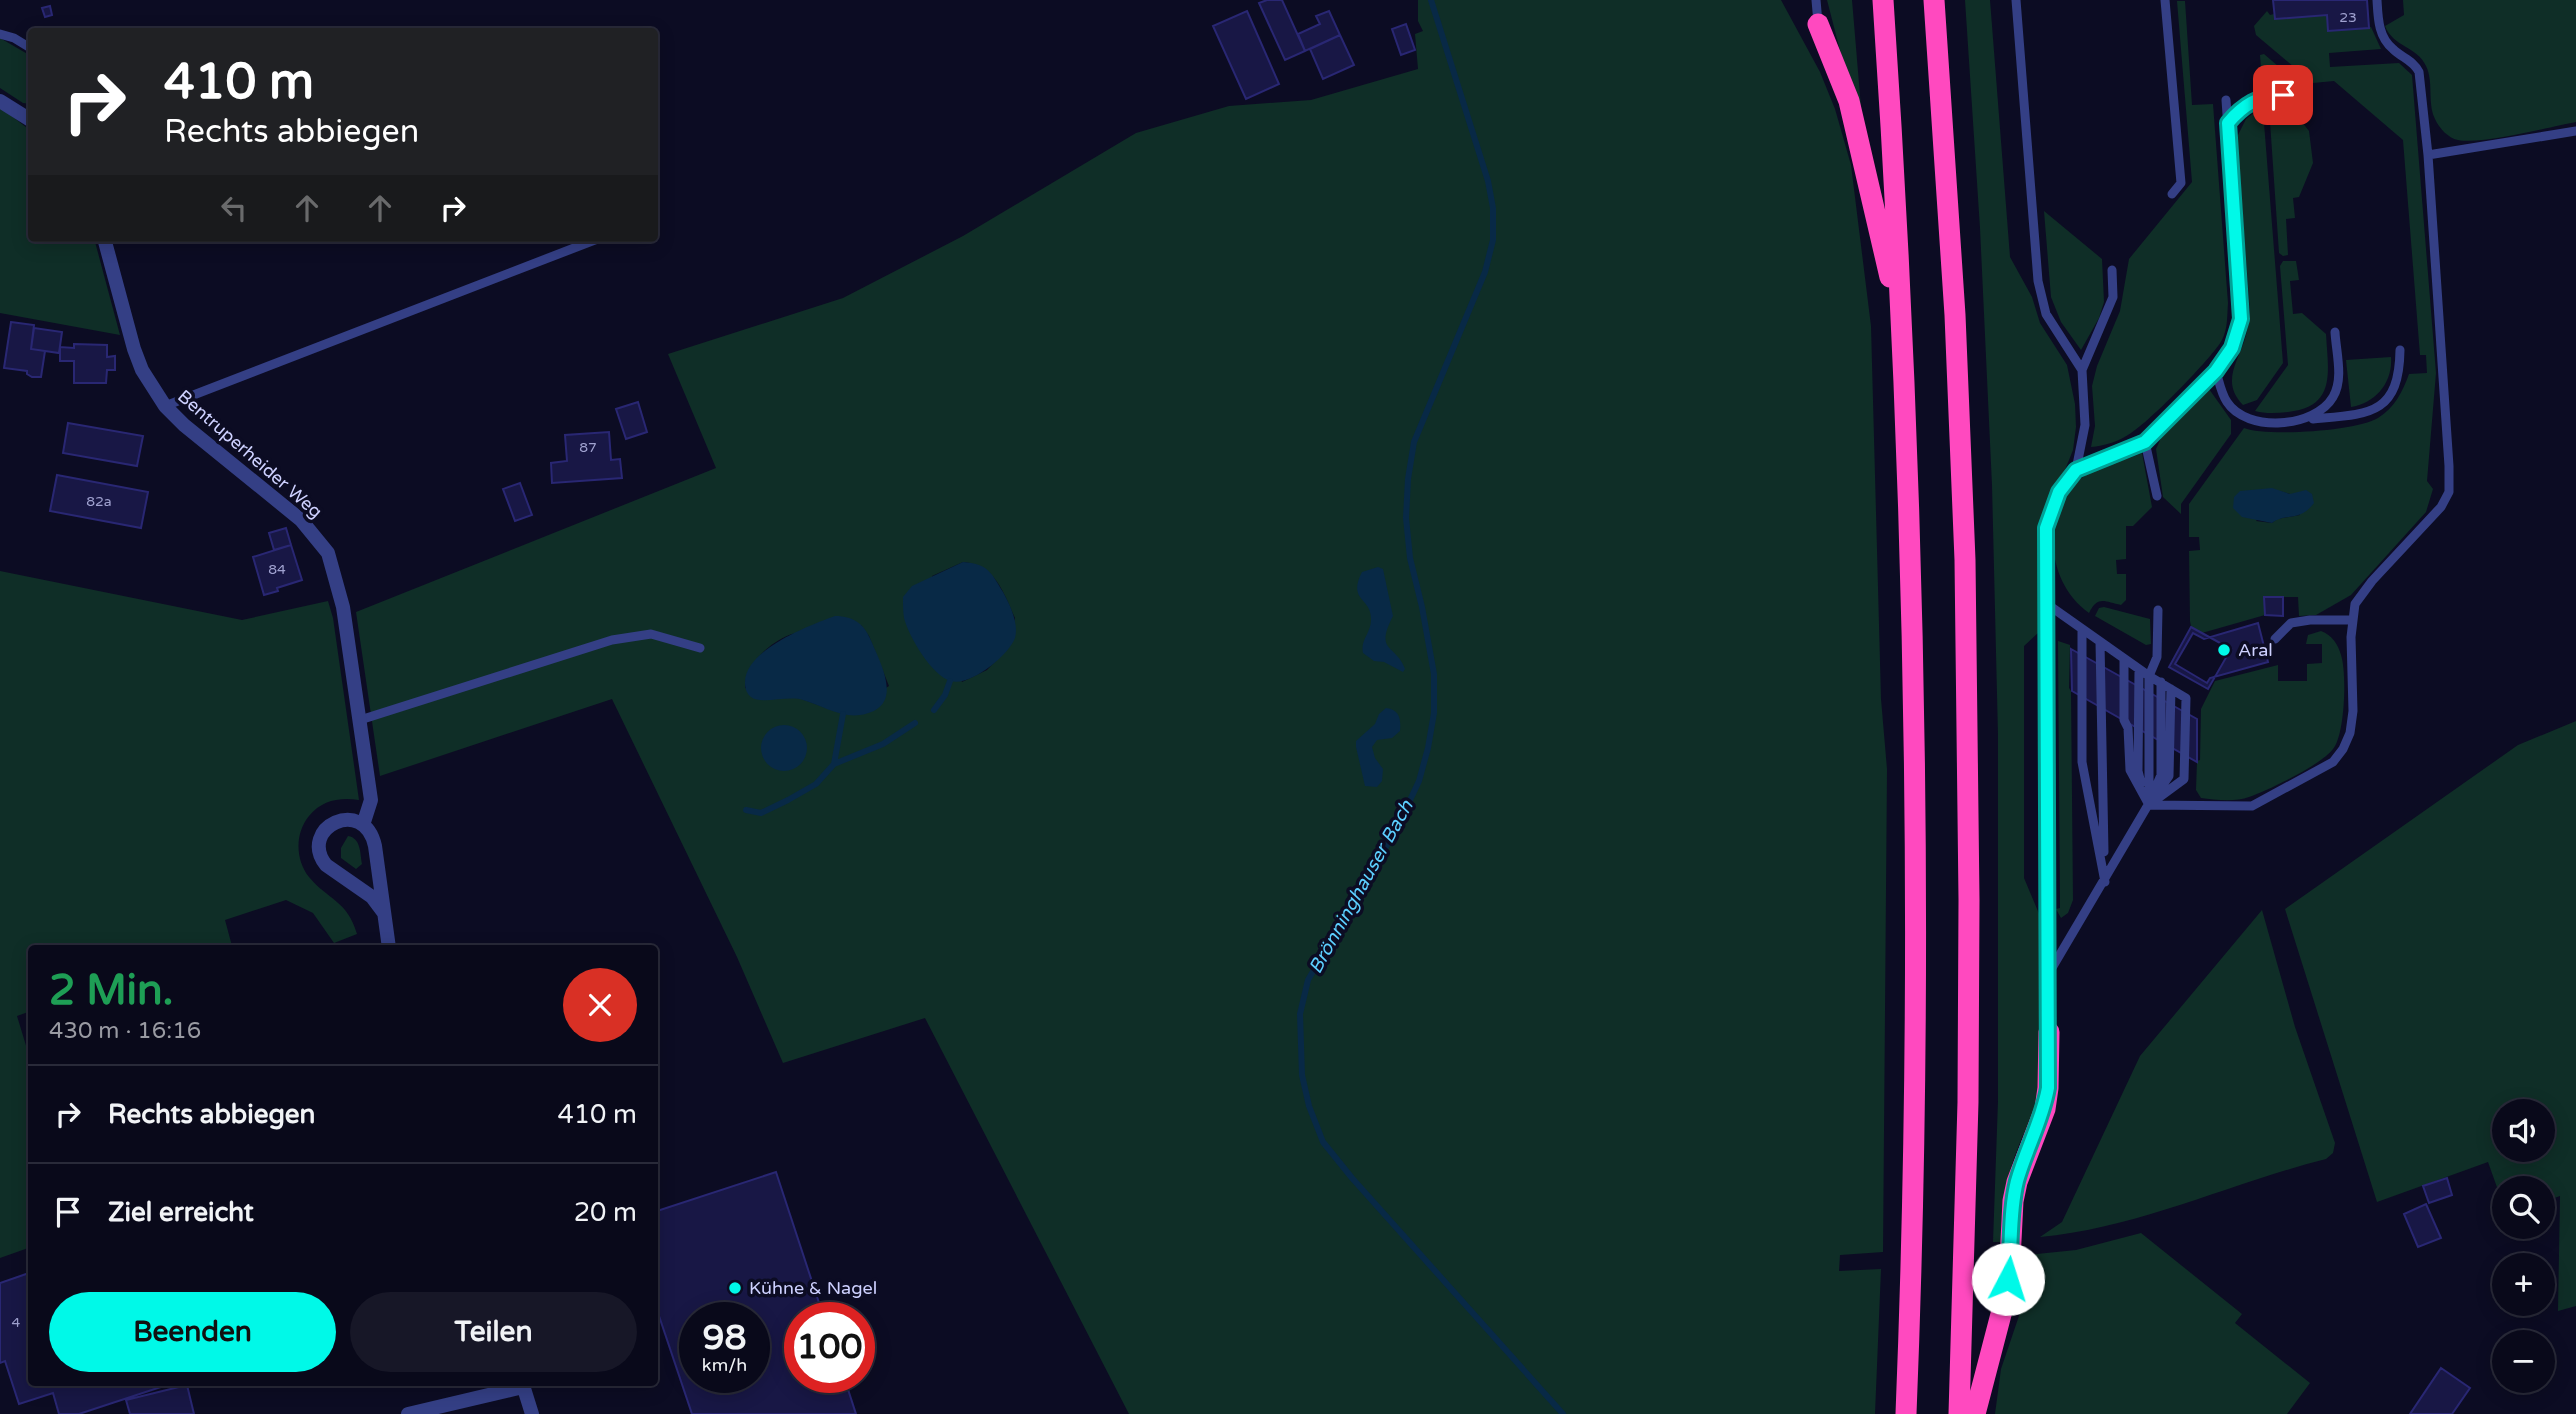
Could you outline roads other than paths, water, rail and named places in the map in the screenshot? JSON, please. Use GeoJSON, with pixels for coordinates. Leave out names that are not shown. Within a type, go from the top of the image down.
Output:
{"type":"FeatureCollection","features":[{"type":"Feature","properties":{"kind":"highway"},"geometry":{"type":"LineString","coordinates":[[1883,0],[1902,331],[1915,716],[1915,1101],[1906,1414]]}},
{"type":"Feature","properties":{"kind":"highway"},"geometry":{"type":"LineString","coordinates":[[1934,0],[1955,315],[1965,560],[1969,900],[1968,1102],[1959,1414]]}},
{"type":"Feature","properties":{"kind":"highway"},"geometry":{"type":"LineString","coordinates":[[1818,24],[1849,102],[1902,331]]}},
{"type":"Feature","properties":{"kind":"highway"},"geometry":{"type":"LineString","coordinates":[[1975,1414],[2006,1299],[2013,1201],[2017,1182],[2045,1109],[2049,1032]]}},
{"type":"Feature","properties":{"kind":"street"},"geometry":{"type":"LineString","coordinates":[[0,101],[28,118]]}},
{"type":"Feature","properties":{"kind":"street","name":"Bentruperheider Weg"},"geometry":{"type":"LineString","coordinates":[[105,242],[134,349],[142,370],[165,406],[184,425],[301,520],[328,553],[343,607],[371,800],[363,825]]}},
{"type":"Feature","properties":{"kind":"street"},"geometry":{"type":"LineString","coordinates":[[384,913],[372,897],[326,865],[320,852],[323,833],[329,825],[339,820],[350,820],[363,825],[374,840],[389,945]]}},
{"type":"Feature","properties":{"kind":"street"},"geometry":{"type":"LineString","coordinates":[[408,1414],[519,1386]]}},
{"type":"Feature","properties":{"kind":"street"},"geometry":{"type":"LineString","coordinates":[[523,1386],[532,1414]]}},
{"type":"Feature","properties":{"kind":"lane"},"geometry":{"type":"LineString","coordinates":[[1816,0],[1818,24]]}},
{"type":"Feature","properties":{"kind":"lane"},"geometry":{"type":"LineString","coordinates":[[2016,0],[2038,281],[2046,314],[2082,370]]}},
{"type":"Feature","properties":{"kind":"lane"},"geometry":{"type":"LineString","coordinates":[[2165,0],[2181,184],[2172,194]]}},
{"type":"Feature","properties":{"kind":"lane"},"geometry":{"type":"LineString","coordinates":[[2148,804],[2252,806],[2333,762],[2350,733],[2353,711],[2352,620],[2355,604],[2372,581],[2441,507],[2449,492],[2428,155],[2419,72],[2414,63],[2390,48],[2379,27],[2377,0]]}},
{"type":"Feature","properties":{"kind":"lane"},"geometry":{"type":"LineString","coordinates":[[0,34],[28,47]]}},
{"type":"Feature","properties":{"kind":"lane"},"geometry":{"type":"LineString","coordinates":[[2228,123],[2247,104],[2269,96],[2283,95],[2296,99],[2308,110]]}},
{"type":"Feature","properties":{"kind":"lane"},"geometry":{"type":"LineString","coordinates":[[2076,470],[2145,442],[2216,371],[2232,348],[2241,319],[2226,100]]}},
{"type":"Feature","properties":{"kind":"lane"},"geometry":{"type":"LineString","coordinates":[[2428,155],[2576,131]]}},
{"type":"Feature","properties":{"kind":"lane"},"geometry":{"type":"LineString","coordinates":[[165,406],[590,242]]}},
{"type":"Feature","properties":{"kind":"lane"},"geometry":{"type":"LineString","coordinates":[[2049,1032],[2046,528],[2059,492],[2076,470],[2085,425],[2082,370],[2113,297],[2112,270]]}},
{"type":"Feature","properties":{"kind":"lane"},"geometry":{"type":"LineString","coordinates":[[2307,419],[2328,404],[2337,386],[2335,332]]}},
{"type":"Feature","properties":{"kind":"lane"},"geometry":{"type":"LineString","coordinates":[[2216,371],[2227,403],[2253,421],[2364,414],[2390,395],[2400,376],[2400,350]]}},
{"type":"Feature","properties":{"kind":"lane"},"geometry":{"type":"LineString","coordinates":[[2145,442],[2157,496]]}},
{"type":"Feature","properties":{"kind":"lane"},"geometry":{"type":"LineString","coordinates":[[2047,604],[2082,631],[2186,698],[2183,779],[2148,804]]}},
{"type":"Feature","properties":{"kind":"lane"},"geometry":{"type":"LineString","coordinates":[[2148,804],[2149,676],[2157,657],[2158,610]]}},
{"type":"Feature","properties":{"kind":"lane"},"geometry":{"type":"LineString","coordinates":[[2275,639],[2291,623],[2352,620]]}},
{"type":"Feature","properties":{"kind":"lane"},"geometry":{"type":"LineString","coordinates":[[2082,631],[2082,762],[2105,882]]}},
{"type":"Feature","properties":{"kind":"lane"},"geometry":{"type":"LineString","coordinates":[[360,720],[612,640],[650,634],[700,648]]}},
{"type":"Feature","properties":{"kind":"lane"},"geometry":{"type":"LineString","coordinates":[[2100,642],[2100,765],[2105,882]]}},
{"type":"Feature","properties":{"kind":"lane"},"geometry":{"type":"LineString","coordinates":[[2124,659],[2124,720],[2128,728],[2130,770],[2148,804]]}},
{"type":"Feature","properties":{"kind":"lane"},"geometry":{"type":"LineString","coordinates":[[2139,669],[2138,771],[2148,804]]}},
{"type":"Feature","properties":{"kind":"lane"},"geometry":{"type":"LineString","coordinates":[[2048,975],[2105,882],[2161,775],[2161,682]]}},
{"type":"Feature","properties":{"kind":"lane"},"geometry":{"type":"LineString","coordinates":[[2148,804],[2169,776],[2171,689]]}},
{"type":"Feature","properties":{"kind":"water"},"geometry":{"type":"Polygon","coordinates":[[[2272,488],[2290,494],[2306,490],[2312,494],[2314,503],[2303,513],[2272,523],[2242,517],[2233,508],[2234,497],[2240,491],[2272,488]]]}},
{"type":"Feature","properties":{"kind":"water"},"geometry":{"type":"Polygon","coordinates":[[[963,562],[983,567],[992,574],[1011,608],[1016,632],[1011,645],[997,661],[978,675],[959,682],[944,678],[922,655],[904,618],[903,597],[912,586],[963,562]]]}},
{"type":"Feature","properties":{"kind":"water"},"geometry":{"type":"Polygon","coordinates":[[[1378,567],[1383,569],[1393,616],[1386,642],[1401,661],[1405,669],[1403,672],[1384,662],[1374,661],[1363,653],[1363,644],[1371,620],[1368,607],[1357,589],[1358,582],[1362,572],[1378,567]]]}},
{"type":"Feature","properties":{"kind":"water"},"geometry":{"type":"Polygon","coordinates":[[[835,616],[857,622],[870,637],[886,681],[887,691],[880,706],[872,712],[853,715],[797,699],[761,700],[750,696],[745,683],[755,660],[780,640],[835,616]]]}},
{"type":"Feature","properties":{"kind":"water"},"geometry":{"type":"Polygon","coordinates":[[[1386,708],[1399,716],[1400,731],[1392,738],[1377,740],[1372,747],[1375,758],[1383,769],[1382,781],[1377,787],[1365,786],[1356,741],[1375,724],[1379,714],[1386,708]]]}},
{"type":"Feature","properties":{"kind":"water"},"geometry":{"type":"Polygon","coordinates":[[[784,725],[793,726],[800,732],[806,739],[806,757],[800,764],[793,770],[784,771],[775,770],[768,764],[762,757],[761,748],[762,739],[768,732],[775,726],[784,725]]]}},
{"type":"Feature","properties":{"kind":"waterway","name":"Brönninghauser Bach"},"geometry":{"type":"LineString","coordinates":[[1431,0],[1488,181],[1493,208],[1493,240],[1485,272],[1414,442],[1408,479],[1406,518],[1410,558],[1434,674],[1434,713],[1428,748],[1419,781],[1397,828],[1308,980],[1300,1014],[1302,1075],[1309,1106],[1323,1142],[1563,1414]]}},
{"type":"Feature","properties":{"kind":"waterway"},"geometry":{"type":"LineString","coordinates":[[934,710],[945,695],[950,681]]}},
{"type":"Feature","properties":{"kind":"waterway"},"geometry":{"type":"LineString","coordinates":[[834,764],[843,714]]}},
{"type":"Feature","properties":{"kind":"waterway"},"geometry":{"type":"LineString","coordinates":[[746,810],[761,813],[788,800],[816,784],[834,764],[883,744],[915,723]]}},
{"type":"Feature","properties":{"kind":"place","name":"Aral"},"geometry":{"type":"Point","coordinates":[2224,650]}},
{"type":"Feature","properties":{"kind":"place","name":"Kühne & Nagel"},"geometry":{"type":"Point","coordinates":[735,1288]}}]}
